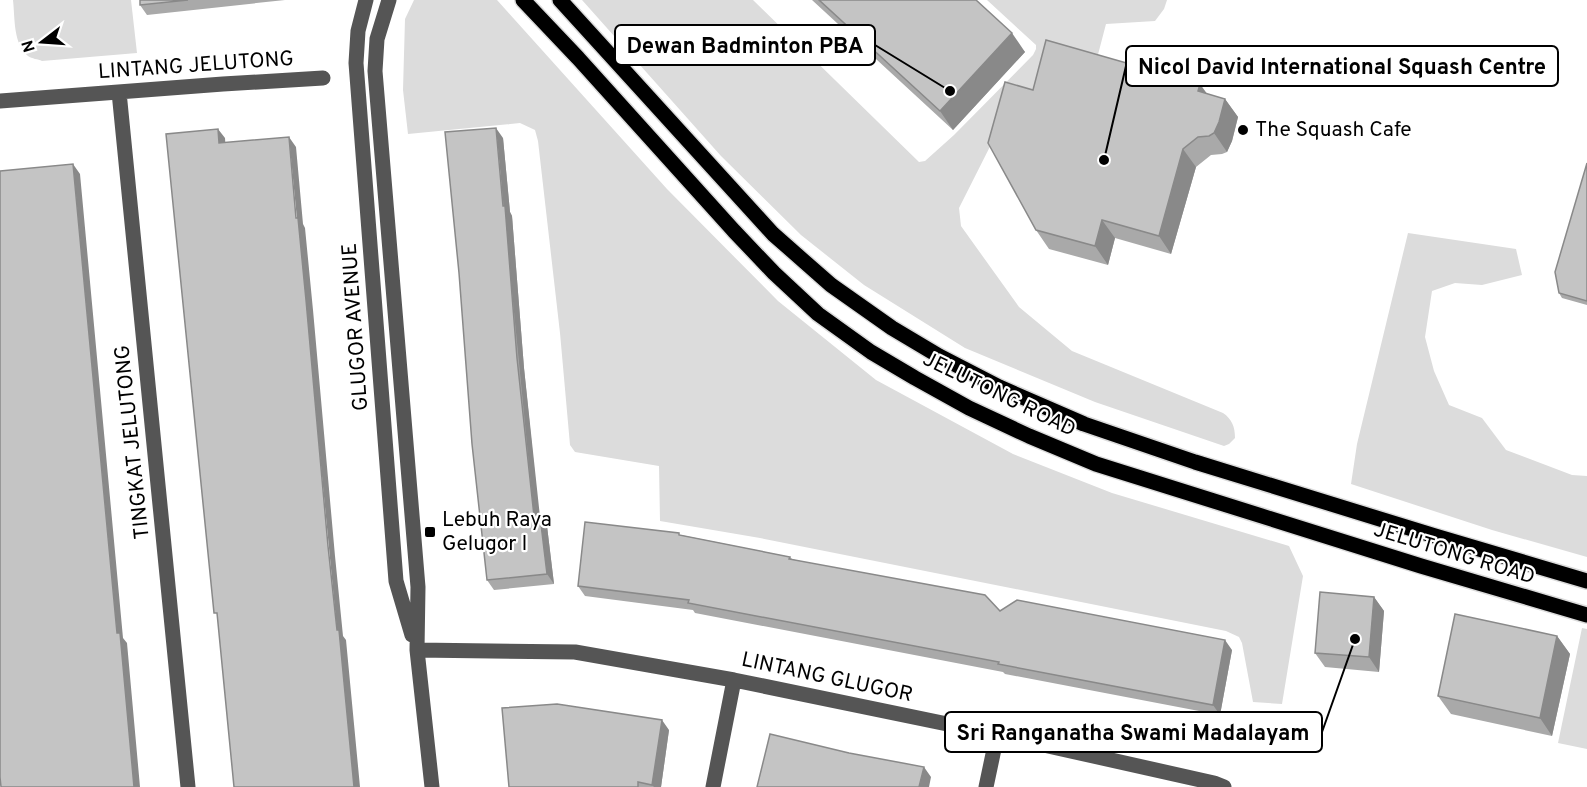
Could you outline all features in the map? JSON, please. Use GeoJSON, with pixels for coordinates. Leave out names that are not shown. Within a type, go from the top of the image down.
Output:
{"type":"FeatureCollection","features":[{"type":"Feature","properties":{"kind":"main road","name":"JELUTONG ROAD"},"geometry":{"type":"LineString","coordinates":[[523,0],[578,57],[774,273],[818,314],[871,352],[915,378],[969,408],[1096,464],[1587,615]]}},
{"type":"Feature","properties":{"kind":"main road","name":"JELUTONG ROAD"},"geometry":{"type":"LineString","coordinates":[[560,0],[773,234],[831,285],[892,328],[939,356],[999,387],[1084,424],[1206,465],[1587,581]]}},
{"type":"Feature","properties":{"kind":"street","name":"GLUGOR AVENUE"},"geometry":{"type":"LineString","coordinates":[[366,0],[358,31],[356,63],[396,581],[417,650]]}},
{"type":"Feature","properties":{"kind":"street","name":"GLUGOR AVENUE"},"geometry":{"type":"LineString","coordinates":[[389,0],[377,39],[375,71],[418,587],[417,650],[432,787]]}},
{"type":"Feature","properties":{"kind":"street","name":"LINTANG JELUTONG"},"geometry":{"type":"LineString","coordinates":[[0,101],[323,78]]}},
{"type":"Feature","properties":{"kind":"street","name":"TINGKAT JELUTONG"},"geometry":{"type":"LineString","coordinates":[[119,92],[188,787]]}},
{"type":"Feature","properties":{"kind":"street"},"geometry":{"type":"LineString","coordinates":[[377,333],[397,333]]}},
{"type":"Feature","properties":{"kind":"street","name":"LINTANG GLUGOR"},"geometry":{"type":"LineString","coordinates":[[417,650],[575,652],[734,680],[997,735],[1219,784],[1224,787]]}},
{"type":"Feature","properties":{"kind":"street"},"geometry":{"type":"LineString","coordinates":[[713,787],[734,680]]}},
{"type":"Feature","properties":{"kind":"street"},"geometry":{"type":"LineString","coordinates":[[986,787],[997,735]]}},
{"type":"Feature","properties":{"kind":"shaded area"},"geometry":{"type":"Polygon","coordinates":[[[13,0],[131,0],[137,53],[42,61],[31,58],[23,51],[17,38],[13,0]]]}},
{"type":"Feature","properties":{"kind":"shaded area"},"geometry":{"type":"Polygon","coordinates":[[[414,0],[497,0],[667,189],[778,301],[876,380],[1013,454],[1112,493],[1289,546],[1303,576],[1282,704],[1253,702],[1242,643],[1239,637],[1226,631],[760,538],[660,521],[659,466],[575,452],[570,445],[560,333],[535,130],[520,123],[408,134],[403,90],[405,19],[414,0]]]}},
{"type":"Feature","properties":{"kind":"shaded area"},"geometry":{"type":"Polygon","coordinates":[[[582,0],[753,0],[919,162],[925,161],[954,135],[1033,55],[1036,49],[1036,45],[987,0],[1167,0],[1164,9],[1155,21],[1106,24],[1095,66],[1045,105],[1015,97],[959,208],[961,226],[1019,307],[1072,351],[1223,413],[1232,424],[1235,438],[1224,446],[1095,402],[965,348],[864,285],[801,235],[721,156],[582,0]]]}},
{"type":"Feature","properties":{"kind":"shaded area"},"geometry":{"type":"Polygon","coordinates":[[[1408,233],[1516,249],[1522,275],[1482,285],[1455,283],[1432,291],[1425,337],[1434,371],[1449,405],[1482,418],[1506,450],[1572,475],[1587,476],[1587,557],[1492,530],[1351,484],[1357,444],[1408,233]]]}},
{"type":"Feature","properties":{"kind":"shaded area"},"geometry":{"type":"Polygon","coordinates":[[[1582,628],[1587,629],[1587,749],[1558,743],[1582,628]]]}},
{"type":"Feature","properties":{"kind":"building"},"geometry":{"type":"Polygon","coordinates":[[[140,0],[188,0],[140,5],[140,0]]]}},
{"type":"Feature","properties":{"kind":"building"},"geometry":{"type":"Polygon","coordinates":[[[819,0],[976,0],[1012,33],[940,111],[819,0]]]}},
{"type":"Feature","properties":{"kind":"building"},"geometry":{"type":"Polygon","coordinates":[[[1046,40],[1200,84],[1198,91],[1225,99],[1214,133],[1198,137],[1183,149],[1159,236],[1102,220],[1095,246],[1036,230],[988,143],[1005,82],[1033,90],[1046,40]]]}},
{"type":"Feature","properties":{"kind":"building"},"geometry":{"type":"Polygon","coordinates":[[[496,128],[534,516],[540,516],[547,574],[487,580],[472,444],[445,132],[496,128]]]}},
{"type":"Feature","properties":{"kind":"building"},"geometry":{"type":"Polygon","coordinates":[[[218,129],[219,143],[289,137],[328,546],[337,630],[339,630],[354,787],[234,787],[217,613],[214,613],[166,134],[218,129]]]}},
{"type":"Feature","properties":{"kind":"building"},"geometry":{"type":"Polygon","coordinates":[[[1587,163],[1587,301],[1559,293],[1555,272],[1587,163]]]}},
{"type":"Feature","properties":{"kind":"building"},"geometry":{"type":"Polygon","coordinates":[[[73,164],[117,633],[120,633],[134,787],[1,787],[0,171],[73,164]]]}},
{"type":"Feature","properties":{"kind":"building"},"geometry":{"type":"Polygon","coordinates":[[[585,522],[679,533],[679,535],[790,557],[789,559],[985,595],[1000,611],[1017,600],[1225,640],[1213,705],[688,603],[689,600],[578,586],[585,522]]]}},
{"type":"Feature","properties":{"kind":"building"},"geometry":{"type":"Polygon","coordinates":[[[1320,592],[1374,597],[1369,657],[1315,653],[1320,592]]]}},
{"type":"Feature","properties":{"kind":"building"},"geometry":{"type":"Polygon","coordinates":[[[1455,614],[1557,636],[1540,718],[1438,696],[1455,614]]]}},
{"type":"Feature","properties":{"kind":"building"},"geometry":{"type":"Polygon","coordinates":[[[557,704],[662,720],[652,785],[638,782],[638,787],[509,787],[502,708],[557,704]]]}},
{"type":"Feature","properties":{"kind":"building"},"geometry":{"type":"Polygon","coordinates":[[[770,734],[849,753],[924,767],[919,787],[757,787],[770,734]]]}},
{"type":"Feature","properties":{"kind":"place","name":"Dewan Badminton PBA"},"geometry":{"type":"Point","coordinates":[950,91]}},
{"type":"Feature","properties":{"kind":"place","name":"The Squash Cafe"},"geometry":{"type":"Point","coordinates":[1243,130]}},
{"type":"Feature","properties":{"kind":"place","name":"Nicol David International Squash Centre"},"geometry":{"type":"Point","coordinates":[1104,160]}},
{"type":"Feature","properties":{"kind":"place","name":"Lebuh Raya Gelugor I"},"geometry":{"type":"Point","coordinates":[430,532]}},
{"type":"Feature","properties":{"kind":"place","name":"Sri Ranganatha Swami Madalayam"},"geometry":{"type":"Point","coordinates":[1355,639]}}]}
